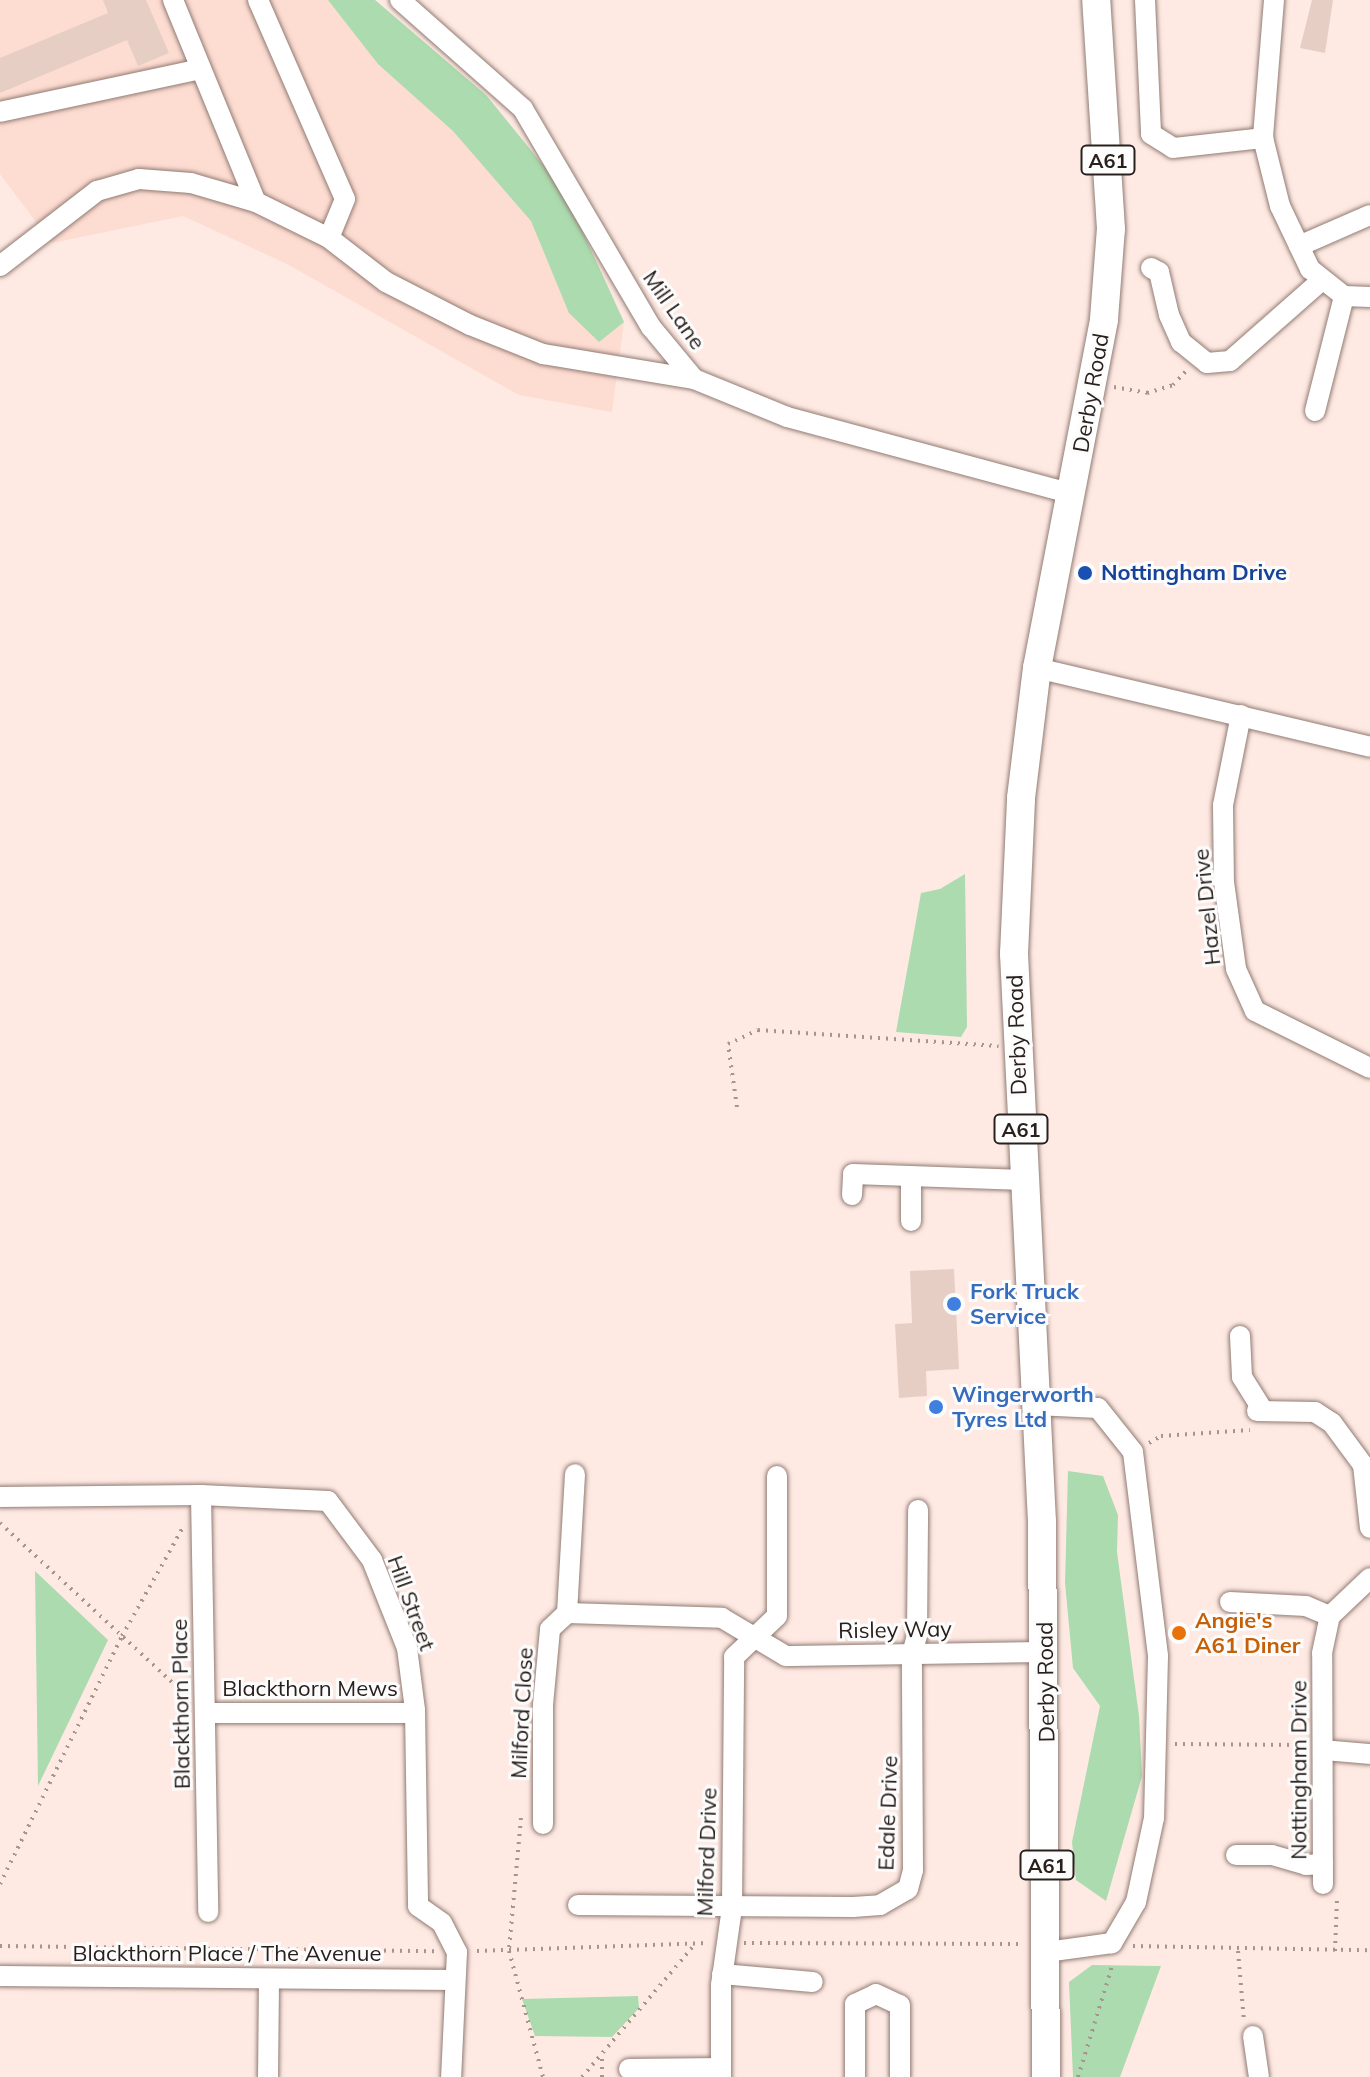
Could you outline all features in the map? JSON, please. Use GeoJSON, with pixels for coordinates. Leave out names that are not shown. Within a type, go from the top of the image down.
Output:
{"type":"FeatureCollection","features":[{"type":"Feature","properties":{"kind":"highway","name":"Derby Road"},"geometry":{"type":"LineString","coordinates":[[1046,2077],[1046,1652],[1016,1048],[1021,798],[1037,668],[1100,345],[1111,229],[1096,0]]}},
{"type":"Feature","properties":{"kind":"street"},"geometry":{"type":"LineString","coordinates":[[173,0],[256,202]]}},
{"type":"Feature","properties":{"kind":"street"},"geometry":{"type":"LineString","coordinates":[[258,0],[345,199],[329,238]]}},
{"type":"Feature","properties":{"kind":"street","name":"Mill Lane"},"geometry":{"type":"LineString","coordinates":[[400,0],[523,109],[651,327],[694,379],[787,417],[1073,494]]}},
{"type":"Feature","properties":{"kind":"street"},"geometry":{"type":"LineString","coordinates":[[1145,0],[1151,134],[1173,148],[1263,138]]}},
{"type":"Feature","properties":{"kind":"street"},"geometry":{"type":"LineString","coordinates":[[1274,0],[1263,138],[1280,206],[1299,246],[1322,280],[1344,296],[1370,297]]}},
{"type":"Feature","properties":{"kind":"street"},"geometry":{"type":"LineString","coordinates":[[0,112],[200,69]]}},
{"type":"Feature","properties":{"kind":"street"},"geometry":{"type":"LineString","coordinates":[[0,266],[97,191],[139,179],[191,183],[256,202],[329,238],[386,282],[470,325],[543,354],[694,379]]}},
{"type":"Feature","properties":{"kind":"street"},"geometry":{"type":"LineString","coordinates":[[1299,246],[1370,215]]}},
{"type":"Feature","properties":{"kind":"street"},"geometry":{"type":"LineString","coordinates":[[1151,268],[1159,272],[1169,315],[1181,342],[1207,363],[1230,361],[1322,280]]}},
{"type":"Feature","properties":{"kind":"street"},"geometry":{"type":"LineString","coordinates":[[1315,411],[1344,296]]}},
{"type":"Feature","properties":{"kind":"street"},"geometry":{"type":"LineString","coordinates":[[1037,668],[1370,747]]}},
{"type":"Feature","properties":{"kind":"street","name":"Hazel Drive"},"geometry":{"type":"LineString","coordinates":[[1241,715],[1223,805],[1224,882],[1236,969],[1255,1011],[1370,1068]]}},
{"type":"Feature","properties":{"kind":"street"},"geometry":{"type":"LineString","coordinates":[[852,1195],[853,1174],[1024,1180]]}},
{"type":"Feature","properties":{"kind":"street"},"geometry":{"type":"LineString","coordinates":[[911,1176],[911,1221]]}},
{"type":"Feature","properties":{"kind":"street"},"geometry":{"type":"LineString","coordinates":[[1240,1336],[1242,1377],[1260,1411],[1315,1412],[1353,1446],[1363,1465],[1370,1528]]}},
{"type":"Feature","properties":{"kind":"street"},"geometry":{"type":"LineString","coordinates":[[1036,1405],[1098,1408],[1133,1452],[1158,1656],[1154,1818],[1136,1902],[1112,1943],[1046,1948]]}},
{"type":"Feature","properties":{"kind":"street","name":"Milford Close"},"geometry":{"type":"LineString","coordinates":[[543,1824],[543,1705],[550,1629],[567,1613],[574,1545],[575,1474]]}},
{"type":"Feature","properties":{"kind":"street","name":"Milford Drive"},"geometry":{"type":"LineString","coordinates":[[721,2073],[722,1974],[732,1908],[734,1657],[752,1635],[777,1616],[777,1476]]}},
{"type":"Feature","properties":{"kind":"street","name":"Hill Street"},"geometry":{"type":"LineString","coordinates":[[0,1497],[201,1495],[328,1501],[372,1560],[407,1648],[415,1713],[418,1906],[442,1923],[457,1952]]}},
{"type":"Feature","properties":{"kind":"street","name":"Blackthorn Place"},"geometry":{"type":"LineString","coordinates":[[201,1495],[208,1912]]}},
{"type":"Feature","properties":{"kind":"street"},"geometry":{"type":"LineString","coordinates":[[912,1654],[917,1635],[918,1510]]}},
{"type":"Feature","properties":{"kind":"street"},"geometry":{"type":"LineString","coordinates":[[1230,1602],[1306,1606],[1330,1616],[1370,1578]]}},
{"type":"Feature","properties":{"kind":"street"},"geometry":{"type":"LineString","coordinates":[[567,1613],[722,1618],[752,1635]]}},
{"type":"Feature","properties":{"kind":"street","name":"Nottingham Drive"},"geometry":{"type":"LineString","coordinates":[[1323,1874],[1322,1653],[1330,1616]]}},
{"type":"Feature","properties":{"kind":"street","name":"Risley Way"},"geometry":{"type":"LineString","coordinates":[[752,1635],[786,1656],[1046,1652]]}},
{"type":"Feature","properties":{"kind":"street","name":"Edale Drive"},"geometry":{"type":"LineString","coordinates":[[732,1908],[880,1905],[908,1889],[913,1856],[912,1654]]}},
{"type":"Feature","properties":{"kind":"street","name":"Blackthorn Mews"},"geometry":{"type":"LineString","coordinates":[[205,1713],[415,1713]]}},
{"type":"Feature","properties":{"kind":"street"},"geometry":{"type":"LineString","coordinates":[[1323,1747],[1370,1754]]}},
{"type":"Feature","properties":{"kind":"street"},"geometry":{"type":"LineString","coordinates":[[1236,1855],[1272,1855],[1323,1874]]}},
{"type":"Feature","properties":{"kind":"street"},"geometry":{"type":"LineString","coordinates":[[578,1905],[732,1908]]}},
{"type":"Feature","properties":{"kind":"street"},"geometry":{"type":"LineString","coordinates":[[451,2077],[457,1952]]}},
{"type":"Feature","properties":{"kind":"street"},"geometry":{"type":"LineString","coordinates":[[722,1974],[813,1982]]}},
{"type":"Feature","properties":{"kind":"street","name":"Blackthorn Place / The Avenue"},"geometry":{"type":"LineString","coordinates":[[0,1976],[454,1980]]}},
{"type":"Feature","properties":{"kind":"street"},"geometry":{"type":"LineString","coordinates":[[268,2077],[269,1979]]}},
{"type":"Feature","properties":{"kind":"street"},"geometry":{"type":"LineString","coordinates":[[855,2077],[855,2004],[876,1994],[900,2005],[900,2077]]}},
{"type":"Feature","properties":{"kind":"street"},"geometry":{"type":"LineString","coordinates":[[1253,2036],[1259,2077]]}},
{"type":"Feature","properties":{"kind":"street"},"geometry":{"type":"LineString","coordinates":[[629,2069],[721,2073]]}},
{"type":"Feature","properties":{"kind":"path"},"geometry":{"type":"LineString","coordinates":[[737,1107],[728,1044],[758,1030],[1016,1048]]}},
{"type":"Feature","properties":{"kind":"path"},"geometry":{"type":"LineString","coordinates":[[1133,1452],[1161,1436],[1251,1430],[1260,1411]]}},
{"type":"Feature","properties":{"kind":"path"},"geometry":{"type":"LineString","coordinates":[[0,1884],[122,1636],[201,1495]]}},
{"type":"Feature","properties":{"kind":"path"},"geometry":{"type":"LineString","coordinates":[[0,1523],[205,1713]]}},
{"type":"Feature","properties":{"kind":"path"},"geometry":{"type":"LineString","coordinates":[[1193,1744],[1323,1747]]}},
{"type":"Feature","properties":{"kind":"path"},"geometry":{"type":"LineString","coordinates":[[1323,1874],[1337,1897],[1335,1951]]}},
{"type":"Feature","properties":{"kind":"path"},"geometry":{"type":"LineString","coordinates":[[0,1946],[457,1952],[727,1942],[1046,1948]]}},
{"type":"Feature","properties":{"kind":"path"},"geometry":{"type":"LineString","coordinates":[[1078,2077],[1113,1965],[1112,1943],[1161,1950],[1370,1950]]}},
{"type":"Feature","properties":{"kind":"path"},"geometry":{"type":"LineString","coordinates":[[582,2077],[695,1944]]}},
{"type":"Feature","properties":{"kind":"path"},"geometry":{"type":"LineString","coordinates":[[509,1951],[543,2077]]}},
{"type":"Feature","properties":{"kind":"path"},"geometry":{"type":"LineString","coordinates":[[1238,1951],[1244,2026],[1253,2036]]}},
{"type":"Feature","properties":{"kind":"path"},"geometry":{"type":"LineString","coordinates":[[602,2054],[602,2077]]}},
{"type":"Feature","properties":{"kind":"shaded area"},"geometry":{"type":"Polygon","coordinates":[[[0,0],[375,0],[486,95],[564,191],[624,322],[612,412],[519,395],[287,264],[183,216],[52,243],[0,174],[0,0]]]}},
{"type":"Feature","properties":{"kind":"green space"},"geometry":{"type":"Polygon","coordinates":[[[328,0],[375,0],[486,95],[564,191],[624,322],[599,342],[569,313],[531,221],[453,131],[378,64],[328,0]]]}},
{"type":"Feature","properties":{"kind":"green space"},"geometry":{"type":"Polygon","coordinates":[[[965,874],[967,1027],[961,1037],[896,1032],[921,893],[940,889],[965,874]]]}},
{"type":"Feature","properties":{"kind":"green space"},"geometry":{"type":"Polygon","coordinates":[[[1068,1471],[1103,1476],[1118,1515],[1117,1552],[1139,1716],[1142,1776],[1106,1901],[1076,1880],[1072,1842],[1100,1706],[1073,1668],[1065,1583],[1068,1471]]]}},
{"type":"Feature","properties":{"kind":"green space"},"geometry":{"type":"Polygon","coordinates":[[[35,1571],[108,1640],[38,1786],[35,1571]]]}},
{"type":"Feature","properties":{"kind":"green space"},"geometry":{"type":"Polygon","coordinates":[[[1092,1965],[1161,1966],[1120,2077],[1073,2077],[1069,1982],[1092,1965]]]}},
{"type":"Feature","properties":{"kind":"green space"},"geometry":{"type":"Polygon","coordinates":[[[638,1996],[639,2008],[612,2037],[535,2036],[522,1999],[638,1996]]]}},
{"type":"Feature","properties":{"kind":"building"},"geometry":{"type":"Polygon","coordinates":[[[103,0],[146,0],[169,53],[138,66],[127,40],[0,93],[0,58],[108,13],[103,0]]]}},
{"type":"Feature","properties":{"kind":"building"},"geometry":{"type":"Polygon","coordinates":[[[1312,0],[1333,0],[1325,53],[1300,48],[1312,0]]]}},
{"type":"Feature","properties":{"kind":"building"},"geometry":{"type":"Polygon","coordinates":[[[954,1269],[959,1369],[926,1371],[927,1396],[899,1398],[895,1324],[912,1323],[910,1271],[954,1269]]]}},
{"type":"Feature","properties":{"kind":"place","name":"Nottingham Drive"},"geometry":{"type":"Point","coordinates":[1085,573]}},
{"type":"Feature","properties":{"kind":"place","name":"Fork Truck Service"},"geometry":{"type":"Point","coordinates":[954,1304]}},
{"type":"Feature","properties":{"kind":"place","name":"Wingerworth Tyres Ltd"},"geometry":{"type":"Point","coordinates":[936,1407]}},
{"type":"Feature","properties":{"kind":"place","name":"Angie's A61 Diner"},"geometry":{"type":"Point","coordinates":[1179,1633]}}]}
